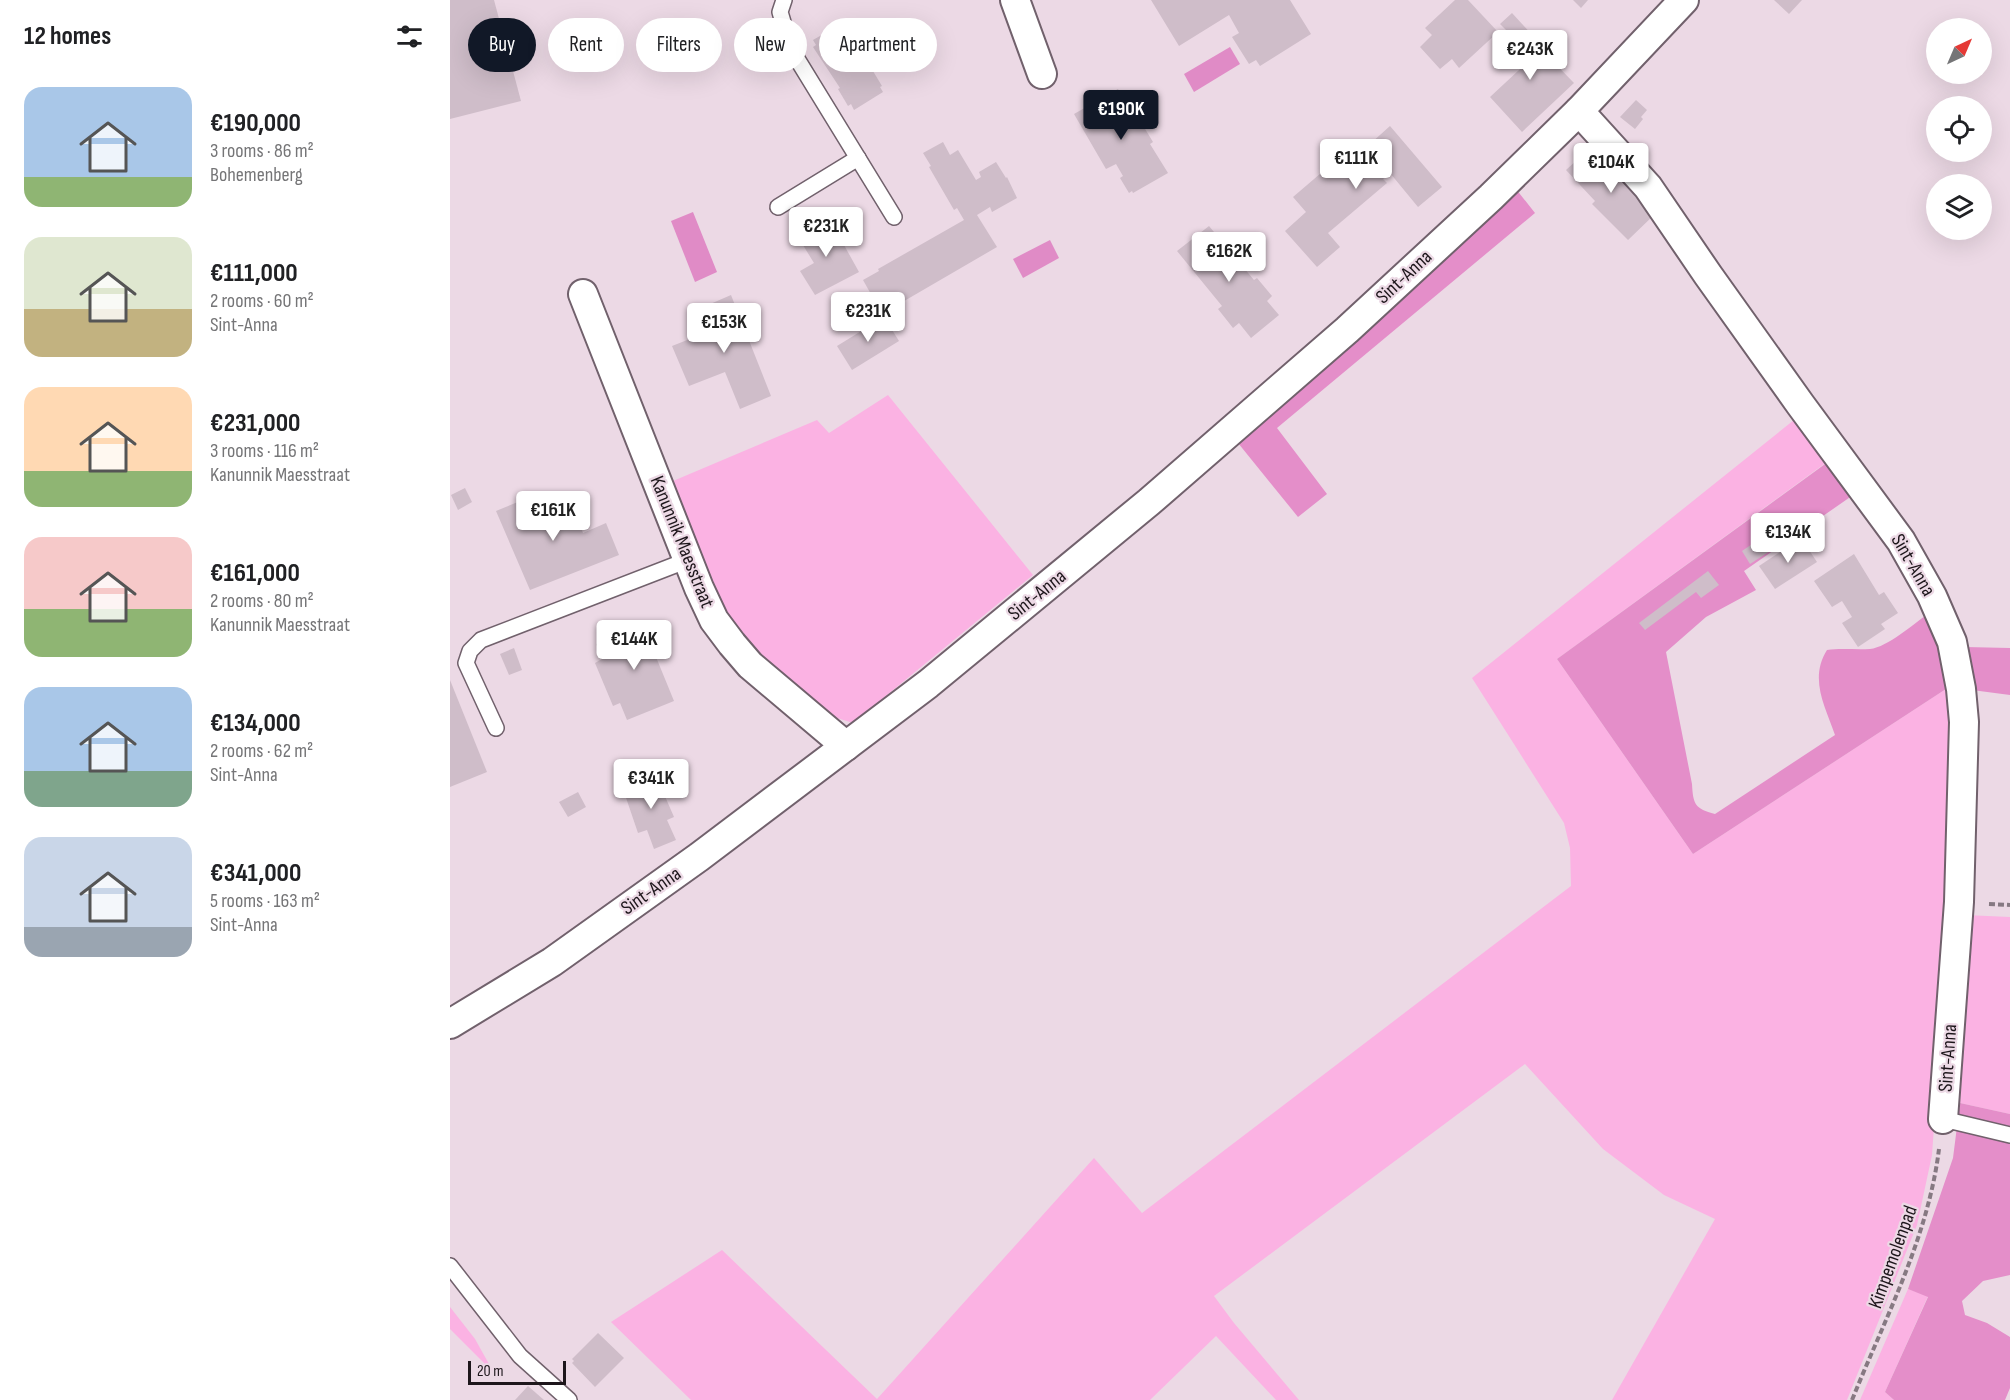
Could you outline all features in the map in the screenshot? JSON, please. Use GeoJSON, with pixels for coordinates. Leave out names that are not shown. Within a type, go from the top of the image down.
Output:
{"type":"FeatureCollection","features":[{"type":"Feature","properties":{"kind":"street"},"geometry":{"type":"LineString","coordinates":[[1015,0],[1041,74]]}},
{"type":"Feature","properties":{"kind":"street","name":"Sint-Anna"},"geometry":{"type":"LineString","coordinates":[[450,1024],[552,962],[699,857],[928,684],[1149,502],[1347,330],[1491,197],[1580,111],[1684,0]]}},
{"type":"Feature","properties":{"kind":"street","name":"Sint-Anna"},"geometry":{"type":"LineString","coordinates":[[1580,111],[1648,187],[1793,395],[1901,541],[1932,596],[1952,642],[1961,689],[1964,722],[1958,914],[1943,1119]]}},
{"type":"Feature","properties":{"kind":"street","name":"Kanunnik Maesstraat"},"geometry":{"type":"LineString","coordinates":[[583,294],[699,588],[714,620],[750,665],[846,746]]}},
{"type":"Feature","properties":{"kind":"lane"},"geometry":{"type":"LineString","coordinates":[[784,0],[780,12],[791,49],[894,217]]}},
{"type":"Feature","properties":{"kind":"lane"},"geometry":{"type":"LineString","coordinates":[[778,207],[858,158]]}},
{"type":"Feature","properties":{"kind":"lane"},"geometry":{"type":"LineString","coordinates":[[496,728],[466,663],[470,651],[481,640],[688,560]]}},
{"type":"Feature","properties":{"kind":"lane"},"geometry":{"type":"LineString","coordinates":[[1943,1119],[2010,1135]]}},
{"type":"Feature","properties":{"kind":"lane"},"geometry":{"type":"LineString","coordinates":[[450,1266],[520,1356],[569,1400]]}},
{"type":"Feature","properties":{"kind":"path","name":"Kimpemolenpad"},"geometry":{"type":"LineString","coordinates":[[1852,1400],[1924,1223],[1936,1176],[1943,1119]]}},
{"type":"Feature","properties":{"kind":"shaded area"},"geometry":{"type":"Polygon","coordinates":[[[1230,47],[1240,64],[1194,92],[1184,74],[1230,47]]]}},
{"type":"Feature","properties":{"kind":"shaded area"},"geometry":{"type":"Polygon","coordinates":[[[1516,189],[1535,213],[1277,428],[1327,494],[1298,517],[1234,438],[1516,189]]]}},
{"type":"Feature","properties":{"kind":"shaded area"},"geometry":{"type":"Polygon","coordinates":[[[693,212],[717,272],[695,282],[671,221],[693,212]]]}},
{"type":"Feature","properties":{"kind":"shaded area"},"geometry":{"type":"Polygon","coordinates":[[[1050,240],[1059,258],[1023,278],[1013,259],[1050,240]]]}},
{"type":"Feature","properties":{"kind":"shaded area"},"geometry":{"type":"Polygon","coordinates":[[[888,395],[1033,575],[853,723],[837,718],[792,686],[751,645],[719,601],[673,481],[817,420],[829,433],[888,395]]]}},
{"type":"Feature","properties":{"kind":"shaded area"},"geometry":{"type":"Polygon","coordinates":[[[1799,416],[1831,459],[1557,659],[1693,854],[1949,687],[1951,838],[1944,986],[1932,1155],[1917,1225],[1847,1400],[1612,1400],[1715,1219],[1664,1195],[1603,1149],[1525,1064],[1214,1296],[1299,1400],[1276,1400],[1216,1336],[1150,1400],[691,1400],[611,1322],[722,1250],[877,1399],[1094,1158],[1142,1213],[1571,886],[1570,848],[1564,823],[1472,678],[1799,416]]]}},
{"type":"Feature","properties":{"kind":"shaded area"},"geometry":{"type":"Polygon","coordinates":[[[1832,459],[1856,493],[1744,571],[1756,590],[1706,617],[1666,652],[1696,805],[1715,814],[1835,735],[1823,703],[1819,682],[1819,671],[1827,650],[1877,647],[1892,640],[1928,614],[1940,639],[1949,687],[1693,854],[1557,659],[1832,459]]]}},
{"type":"Feature","properties":{"kind":"shaded area"},"geometry":{"type":"Polygon","coordinates":[[[1965,647],[2010,648],[2010,695],[1972,690],[1965,647]]]}},
{"type":"Feature","properties":{"kind":"shaded area"},"geometry":{"type":"Polygon","coordinates":[[[1965,915],[2010,917],[2010,1114],[1960,1103],[1965,915]]]}},
{"type":"Feature","properties":{"kind":"shaded area"},"geometry":{"type":"Polygon","coordinates":[[[1960,1103],[2010,1114],[2010,1275],[1983,1281],[1962,1301],[1965,1315],[1987,1323],[2010,1337],[2010,1388],[2005,1400],[1894,1400],[1885,1392],[1928,1297],[1908,1289],[1953,1158],[1960,1103]]]}},
{"type":"Feature","properties":{"kind":"shaded area"},"geometry":{"type":"Polygon","coordinates":[[[1908,1289],[1928,1296],[1885,1392],[1894,1400],[1860,1400],[1908,1289]]]}},
{"type":"Feature","properties":{"kind":"shaded area"},"geometry":{"type":"Polygon","coordinates":[[[450,1307],[475,1339],[494,1373],[450,1329],[450,1307]]]}},
{"type":"Feature","properties":{"kind":"building"},"geometry":{"type":"Polygon","coordinates":[[[450,0],[494,0],[499,18],[468,18],[468,72],[513,72],[521,101],[450,119],[450,0]]]}},
{"type":"Feature","properties":{"kind":"building"},"geometry":{"type":"Polygon","coordinates":[[[1151,0],[1290,0],[1311,34],[1260,66],[1256,60],[1249,64],[1232,37],[1239,33],[1229,15],[1179,46],[1151,0]]]}},
{"type":"Feature","properties":{"kind":"building"},"geometry":{"type":"Polygon","coordinates":[[[1455,0],[1468,0],[1498,32],[1459,68],[1452,59],[1440,69],[1420,47],[1432,35],[1425,28],[1455,0]]]}},
{"type":"Feature","properties":{"kind":"building"},"geometry":{"type":"Polygon","coordinates":[[[1573,0],[1588,0],[1581,8],[1573,0]]]}},
{"type":"Feature","properties":{"kind":"building"},"geometry":{"type":"Polygon","coordinates":[[[1774,0],[1802,0],[1789,14],[1774,0]]]}},
{"type":"Feature","properties":{"kind":"building"},"geometry":{"type":"Polygon","coordinates":[[[1512,13],[1545,49],[1543,51],[1574,83],[1522,132],[1490,97],[1533,57],[1500,24],[1512,13]]]}},
{"type":"Feature","properties":{"kind":"building"},"geometry":{"type":"Polygon","coordinates":[[[819,37],[819,56],[813,47],[816,45],[813,40],[819,37]]]}},
{"type":"Feature","properties":{"kind":"building"},"geometry":{"type":"Polygon","coordinates":[[[829,72],[874,72],[883,92],[854,110],[851,104],[848,106],[838,89],[840,88],[829,72]]]}},
{"type":"Feature","properties":{"kind":"building"},"geometry":{"type":"Polygon","coordinates":[[[1118,89],[1133,116],[1136,114],[1153,142],[1150,144],[1168,173],[1133,193],[1132,191],[1129,193],[1120,178],[1123,176],[1116,164],[1106,169],[1074,114],[1118,89]]]}},
{"type":"Feature","properties":{"kind":"building"},"geometry":{"type":"Polygon","coordinates":[[[1636,100],[1647,110],[1635,129],[1620,117],[1636,100]]]}},
{"type":"Feature","properties":{"kind":"building"},"geometry":{"type":"Polygon","coordinates":[[[1390,126],[1442,187],[1418,207],[1390,173],[1383,179],[1387,183],[1328,233],[1340,247],[1317,267],[1285,231],[1306,212],[1293,197],[1355,144],[1361,152],[1390,126]]]}},
{"type":"Feature","properties":{"kind":"building"},"geometry":{"type":"Polygon","coordinates":[[[943,142],[950,155],[958,150],[976,180],[981,177],[979,172],[996,162],[1007,177],[1017,198],[992,212],[990,207],[977,215],[997,247],[899,304],[898,302],[881,312],[863,280],[964,220],[957,208],[954,210],[923,153],[943,142]]]}},
{"type":"Feature","properties":{"kind":"building"},"geometry":{"type":"Polygon","coordinates":[[[1591,147],[1655,214],[1628,240],[1592,204],[1595,201],[1566,170],[1591,147]]]}},
{"type":"Feature","properties":{"kind":"building"},"geometry":{"type":"Polygon","coordinates":[[[829,218],[859,272],[815,295],[800,271],[814,263],[798,237],[829,218]]]}},
{"type":"Feature","properties":{"kind":"building"},"geometry":{"type":"Polygon","coordinates":[[[1209,226],[1254,280],[1257,278],[1272,296],[1267,301],[1279,315],[1251,338],[1239,323],[1233,328],[1218,309],[1222,306],[1177,251],[1209,226]]]}},
{"type":"Feature","properties":{"kind":"building"},"geometry":{"type":"Polygon","coordinates":[[[731,295],[771,396],[740,409],[725,372],[689,386],[672,346],[710,331],[701,308],[731,295]]]}},
{"type":"Feature","properties":{"kind":"building"},"geometry":{"type":"Polygon","coordinates":[[[884,317],[899,341],[852,370],[837,346],[884,317]]]}},
{"type":"Feature","properties":{"kind":"building"},"geometry":{"type":"Polygon","coordinates":[[[465,488],[472,502],[458,510],[451,495],[465,488]]]}},
{"type":"Feature","properties":{"kind":"building"},"geometry":{"type":"Polygon","coordinates":[[[525,499],[531,514],[569,499],[583,533],[606,523],[619,555],[530,590],[496,511],[525,499]]]}},
{"type":"Feature","properties":{"kind":"building"},"geometry":{"type":"Polygon","coordinates":[[[1761,538],[1770,551],[1750,564],[1742,551],[1761,538]]]}},
{"type":"Feature","properties":{"kind":"building"},"geometry":{"type":"Polygon","coordinates":[[[1801,538],[1817,562],[1775,589],[1759,566],[1801,538]]]}},
{"type":"Feature","properties":{"kind":"building"},"geometry":{"type":"Polygon","coordinates":[[[1854,554],[1879,595],[1884,592],[1898,613],[1881,624],[1885,629],[1858,647],[1842,623],[1852,617],[1842,601],[1832,607],[1814,581],[1854,554]]]}},
{"type":"Feature","properties":{"kind":"building"},"geometry":{"type":"Polygon","coordinates":[[[1708,571],[1719,585],[1701,598],[1696,592],[1645,630],[1639,623],[1708,571]]]}},
{"type":"Feature","properties":{"kind":"building"},"geometry":{"type":"Polygon","coordinates":[[[650,622],[663,654],[656,657],[674,701],[627,720],[620,703],[613,706],[595,663],[602,659],[596,644],[650,622]]]}},
{"type":"Feature","properties":{"kind":"building"},"geometry":{"type":"Polygon","coordinates":[[[514,648],[522,670],[509,675],[500,654],[514,648]]]}},
{"type":"Feature","properties":{"kind":"building"},"geometry":{"type":"Polygon","coordinates":[[[450,680],[487,772],[450,787],[450,680]]]}},
{"type":"Feature","properties":{"kind":"building"},"geometry":{"type":"Polygon","coordinates":[[[663,774],[670,792],[664,794],[674,817],[667,820],[676,840],[654,849],[647,830],[638,833],[623,789],[663,774]]]}},
{"type":"Feature","properties":{"kind":"building"},"geometry":{"type":"Polygon","coordinates":[[[578,792],[586,807],[568,817],[559,802],[578,792]]]}},
{"type":"Feature","properties":{"kind":"building"},"geometry":{"type":"Polygon","coordinates":[[[598,1333],[624,1358],[595,1387],[572,1363],[574,1361],[572,1359],[598,1333]]]}},
{"type":"Feature","properties":{"kind":"building"},"geometry":{"type":"Polygon","coordinates":[[[528,1386],[544,1400],[515,1400],[528,1386]]]}}]}
